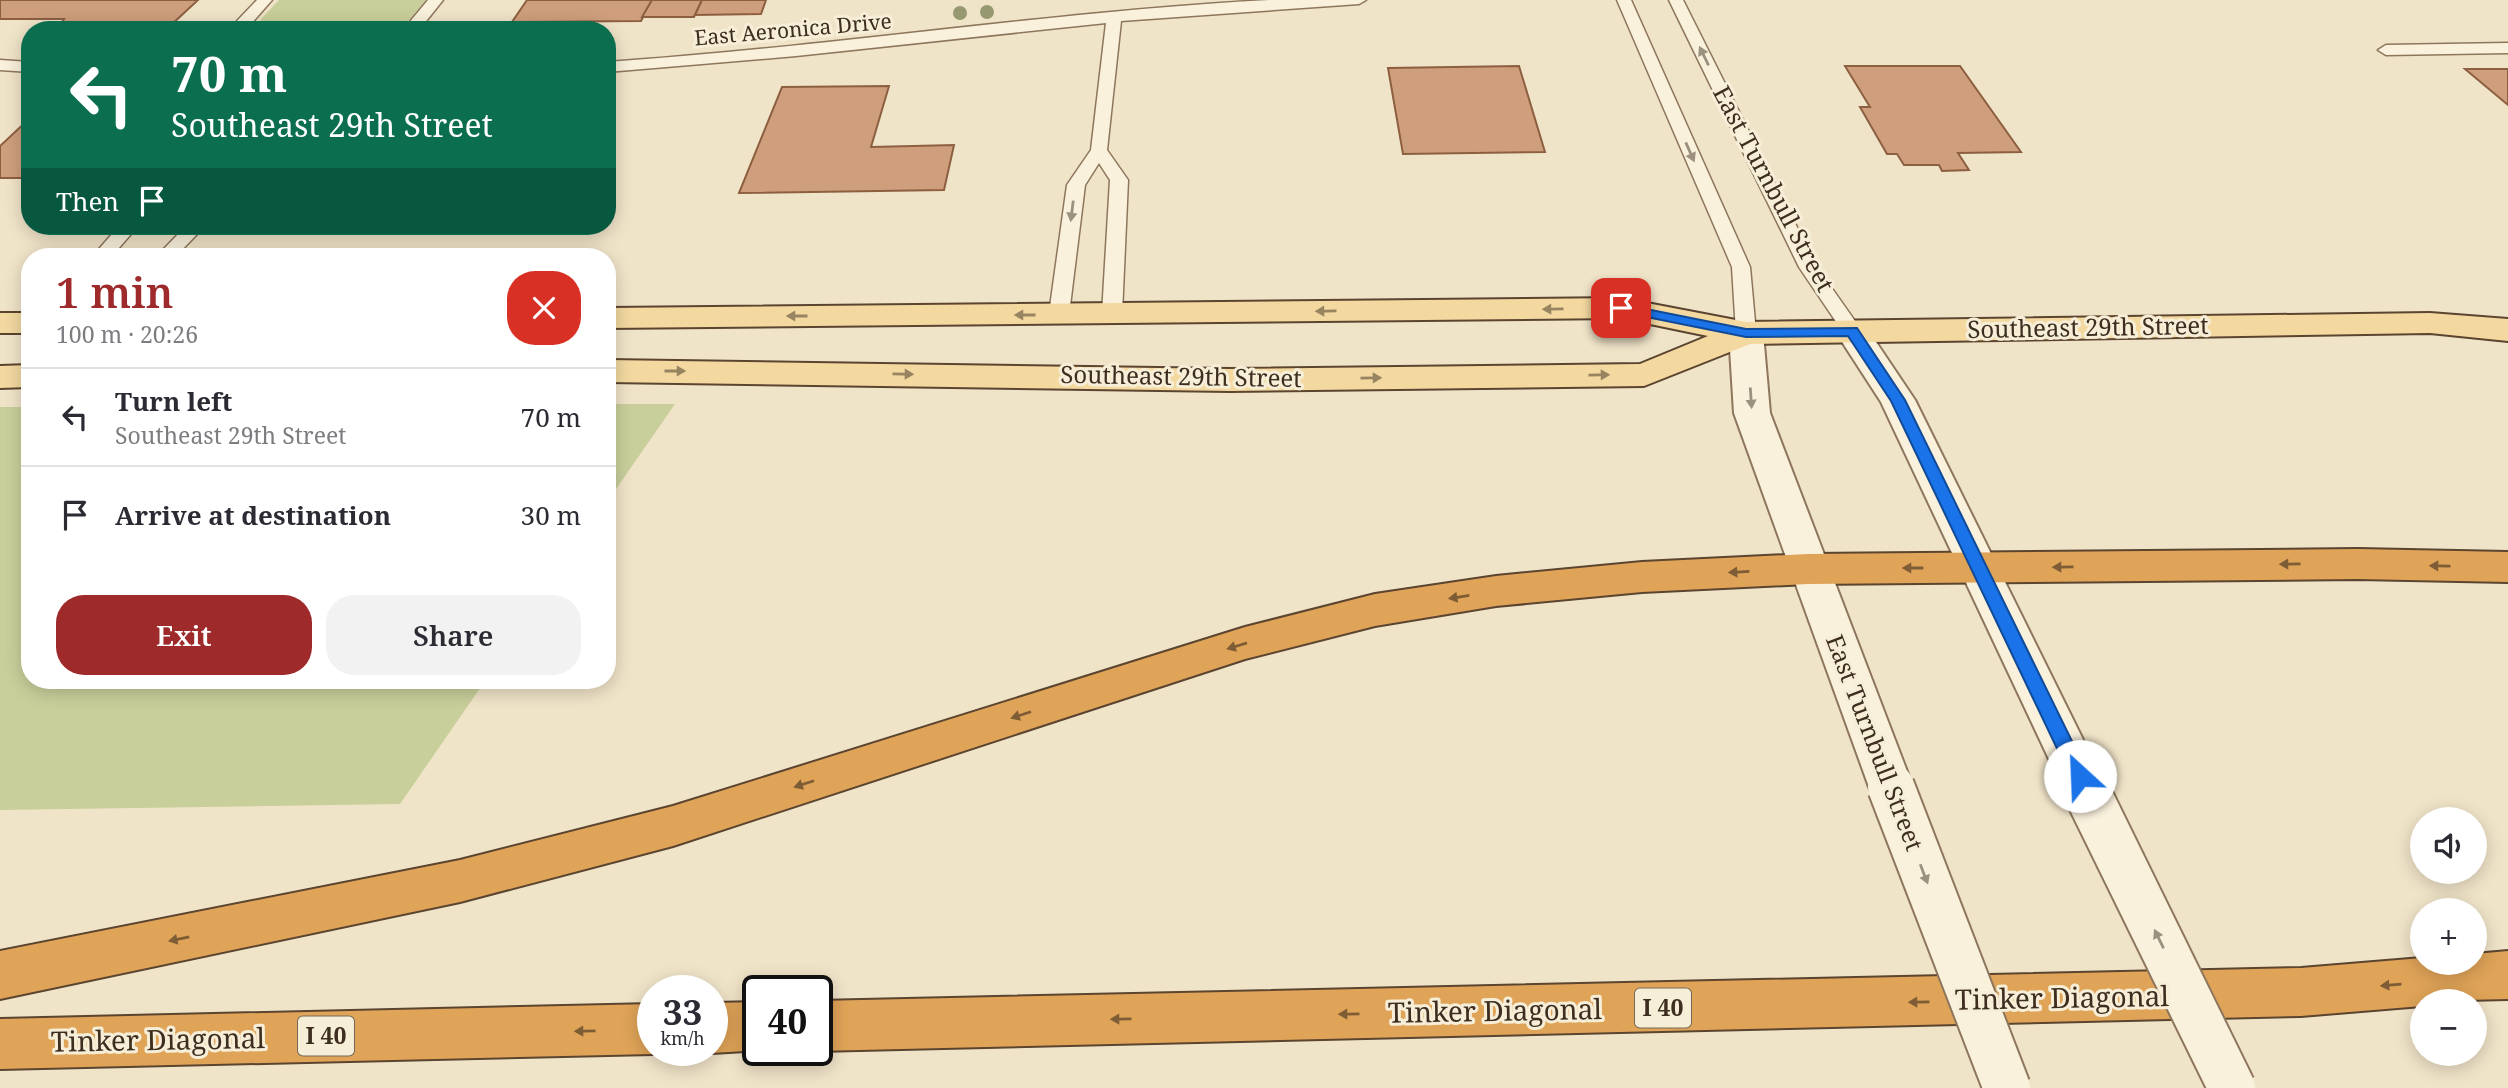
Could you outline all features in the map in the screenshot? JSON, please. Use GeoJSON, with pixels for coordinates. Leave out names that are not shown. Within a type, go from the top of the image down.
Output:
{"type":"FeatureCollection","features":[{"type":"Feature","properties":{"kind":"highway"},"geometry":{"type":"LineString","coordinates":[[0,975],[460,881],[673,826],[1245,643],[1375,610],[1496,591],[1642,577],[1808,569],[2358,564],[2508,567]]}},
{"type":"Feature","properties":{"kind":"highway","name":"Tinker Diagonal"},"geometry":{"type":"LineString","coordinates":[[833,1026],[2301,992],[2508,975]]}},
{"type":"Feature","properties":{"kind":"highway","name":"Tinker Diagonal"},"geometry":{"type":"LineString","coordinates":[[0,1044],[637,1029]]}},
{"type":"Feature","properties":{"kind":"main road","name":"Southeast 29th Street"},"geometry":{"type":"LineString","coordinates":[[616,318],[1621,308],[1746,333],[2430,323],[2508,315]]}},
{"type":"Feature","properties":{"kind":"main road"},"geometry":{"type":"LineString","coordinates":[[0,323],[21,323]]}},
{"type":"Feature","properties":{"kind":"main road","name":"Southeast 29th Street"},"geometry":{"type":"LineString","coordinates":[[2430,323],[2508,330]]}},
{"type":"Feature","properties":{"kind":"main road","name":"Southeast 29th Street"},"geometry":{"type":"LineString","coordinates":[[616,371],[1230,380],[1644,375],[1746,333]]}},
{"type":"Feature","properties":{"kind":"main road"},"geometry":{"type":"LineString","coordinates":[[0,377],[21,376]]}},
{"type":"Feature","properties":{"kind":"street","name":"East Turnbull Street"},"geometry":{"type":"LineString","coordinates":[[1852,331],[1898,400],[2232,1088]]}},
{"type":"Feature","properties":{"kind":"street","name":"East Turnbull Street"},"geometry":{"type":"LineString","coordinates":[[1746,333],[1752,413],[1808,569],[2007,1088]]}},
{"type":"Feature","properties":{"kind":"lane"},"geometry":{"type":"LineString","coordinates":[[245,21],[265,0]]}},
{"type":"Feature","properties":{"kind":"lane"},"geometry":{"type":"LineString","coordinates":[[418,21],[436,0]]}},
{"type":"Feature","properties":{"kind":"lane","name":"East Aeronica Drive"},"geometry":{"type":"LineString","coordinates":[[616,66],[808,51],[1246,6],[1359,0]]}},
{"type":"Feature","properties":{"kind":"lane","name":"East Turnbull Street"},"geometry":{"type":"LineString","coordinates":[[1624,0],[1741,267],[1746,333]]}},
{"type":"Feature","properties":{"kind":"lane","name":"East Turnbull Street"},"geometry":{"type":"LineString","coordinates":[[1676,0],[1808,267],[1852,331]]}},
{"type":"Feature","properties":{"kind":"lane"},"geometry":{"type":"LineString","coordinates":[[1059,314],[1076,185],[1099,150],[1115,18]]}},
{"type":"Feature","properties":{"kind":"lane"},"geometry":{"type":"LineString","coordinates":[[2386,50],[2508,48]]}},
{"type":"Feature","properties":{"kind":"lane"},"geometry":{"type":"LineString","coordinates":[[0,65],[21,66]]}},
{"type":"Feature","properties":{"kind":"lane"},"geometry":{"type":"LineString","coordinates":[[1099,150],[1119,180],[1112,314]]}},
{"type":"Feature","properties":{"kind":"lane"},"geometry":{"type":"LineString","coordinates":[[109,248],[121,235]]}},
{"type":"Feature","properties":{"kind":"lane"},"geometry":{"type":"LineString","coordinates":[[174,248],[188,235]]}},
{"type":"Feature","properties":{"kind":"green space"},"geometry":{"type":"Polygon","coordinates":[[[279,0],[426,0],[407,21],[261,19],[279,0]]]}},
{"type":"Feature","properties":{"kind":"green space"},"geometry":{"type":"Polygon","coordinates":[[[616,404],[675,404],[616,489],[616,404]]]}},
{"type":"Feature","properties":{"kind":"green space"},"geometry":{"type":"Polygon","coordinates":[[[0,407],[21,407],[21,689],[479,689],[400,804],[0,810],[0,407]]]}},
{"type":"Feature","properties":{"kind":"building"},"geometry":{"type":"Polygon","coordinates":[[[0,0],[198,0],[175,21],[0,19],[0,0]]]}},
{"type":"Feature","properties":{"kind":"building"},"geometry":{"type":"Polygon","coordinates":[[[527,0],[652,0],[641,21],[513,21],[527,0]]]}},
{"type":"Feature","properties":{"kind":"building"},"geometry":{"type":"Polygon","coordinates":[[[652,0],[702,0],[694,17],[642,17],[652,0]]]}},
{"type":"Feature","properties":{"kind":"building"},"geometry":{"type":"Polygon","coordinates":[[[702,0],[766,0],[761,14],[695,15],[702,0]]]}},
{"type":"Feature","properties":{"kind":"building"},"geometry":{"type":"Polygon","coordinates":[[[1519,66],[1545,152],[1403,154],[1388,68],[1519,66]]]}},
{"type":"Feature","properties":{"kind":"building"},"geometry":{"type":"Polygon","coordinates":[[[1845,66],[1960,66],[2021,152],[1958,153],[1969,170],[1942,171],[1939,165],[1904,165],[1897,154],[1887,154],[1860,107],[1870,107],[1845,66]]]}},
{"type":"Feature","properties":{"kind":"building"},"geometry":{"type":"Polygon","coordinates":[[[2465,69],[2508,69],[2508,105],[2465,69]]]}},
{"type":"Feature","properties":{"kind":"building"},"geometry":{"type":"Polygon","coordinates":[[[889,86],[871,147],[954,145],[944,190],[739,193],[782,87],[889,86]]]}},
{"type":"Feature","properties":{"kind":"building"},"geometry":{"type":"Polygon","coordinates":[[[21,126],[21,178],[0,178],[0,146],[21,126]]]}},
{"type":"Feature","properties":{"kind":"route"},"geometry":{"type":"LineString","coordinates":[[1621,308],[1746,333],[1852,331],[1898,400],[2080,776]]}}]}
